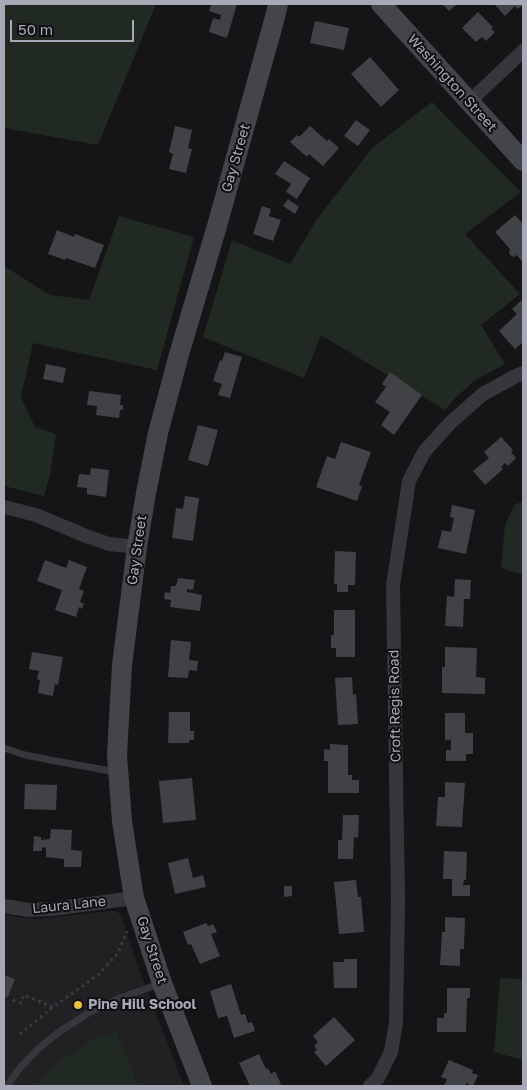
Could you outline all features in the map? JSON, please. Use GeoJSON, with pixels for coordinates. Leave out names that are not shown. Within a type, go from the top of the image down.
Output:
{"type":"FeatureCollection","features":[{"type":"Feature","properties":{"kind":"street","name":"Washington Street"},"geometry":{"type":"LineString","coordinates":[[381,4],[523,161]]}},
{"type":"Feature","properties":{"kind":"street","name":"Gay Street"},"geometry":{"type":"LineString","coordinates":[[202,1086],[162,983],[134,898],[122,821],[117,755],[122,665],[137,547],[158,433],[279,8]]}},
{"type":"Feature","properties":{"kind":"street"},"geometry":{"type":"LineString","coordinates":[[469,102],[523,51]]}},
{"type":"Feature","properties":{"kind":"street","name":"Croft Regis Road"},"geometry":{"type":"LineString","coordinates":[[370,1086],[378,1078],[391,1052],[396,1022],[398,900],[393,585],[409,481],[424,452],[450,423],[483,394],[523,373]]}},
{"type":"Feature","properties":{"kind":"street"},"geometry":{"type":"LineString","coordinates":[[4,507],[36,516],[110,544],[137,547]]}},
{"type":"Feature","properties":{"kind":"street","name":"Laura Lane"},"geometry":{"type":"LineString","coordinates":[[4,906],[29,910],[52,909],[134,898]]}},
{"type":"Feature","properties":{"kind":"lane"},"geometry":{"type":"LineString","coordinates":[[4,748],[34,757],[118,772]]}},
{"type":"Feature","properties":{"kind":"lane"},"geometry":{"type":"LineString","coordinates":[[7,1086],[18,1069],[59,1032],[90,1012],[120,998],[162,983]]}},
{"type":"Feature","properties":{"kind":"path"},"geometry":{"type":"LineString","coordinates":[[20,1034],[104,970],[118,953],[129,926]]}},
{"type":"Feature","properties":{"kind":"path"},"geometry":{"type":"LineString","coordinates":[[13,1000],[21,1003],[24,995],[53,1007]]}},
{"type":"Feature","properties":{"kind":"shaded area"},"geometry":{"type":"Polygon","coordinates":[[[4,4],[156,4],[98,145],[4,128],[4,4]]]}},
{"type":"Feature","properties":{"kind":"shaded area"},"geometry":{"type":"Polygon","coordinates":[[[432,102],[521,192],[465,234],[520,294],[481,325],[505,364],[474,381],[445,410],[321,335],[304,378],[203,337],[232,240],[290,264],[317,219],[373,147],[432,102]]]}},
{"type":"Feature","properties":{"kind":"shaded area"},"geometry":{"type":"Polygon","coordinates":[[[119,216],[194,237],[157,370],[33,343],[21,397],[35,427],[56,434],[50,475],[44,496],[4,486],[4,266],[50,295],[89,300],[119,216]]]}},
{"type":"Feature","properties":{"kind":"shaded area"},"geometry":{"type":"Polygon","coordinates":[[[523,502],[523,575],[501,568],[505,525],[515,504],[523,502]]]}},
{"type":"Feature","properties":{"kind":"shaded area","name":"Pine Hill School"},"geometry":{"type":"Polygon","coordinates":[[[116,911],[121,915],[140,972],[184,1086],[4,1086],[4,915],[36,919],[116,911]]]}},
{"type":"Feature","properties":{"kind":"shaded area"},"geometry":{"type":"Polygon","coordinates":[[[500,978],[523,979],[523,1060],[494,1052],[500,978]]]}},
{"type":"Feature","properties":{"kind":"shaded area"},"geometry":{"type":"Polygon","coordinates":[[[116,1031],[138,1086],[36,1086],[59,1062],[93,1040],[116,1031]]]}},
{"type":"Feature","properties":{"kind":"building"},"geometry":{"type":"Polygon","coordinates":[[[211,4],[237,4],[227,38],[209,32],[213,18],[220,20],[221,15],[209,11],[211,4]]]}},
{"type":"Feature","properties":{"kind":"building"},"geometry":{"type":"Polygon","coordinates":[[[444,4],[457,4],[449,11],[444,4]]]}},
{"type":"Feature","properties":{"kind":"building"},"geometry":{"type":"Polygon","coordinates":[[[494,4],[523,5],[518,9],[515,6],[505,16],[494,4]]]}},
{"type":"Feature","properties":{"kind":"building"},"geometry":{"type":"Polygon","coordinates":[[[478,12],[493,27],[491,29],[495,32],[486,41],[482,37],[476,42],[462,28],[478,12]]]}},
{"type":"Feature","properties":{"kind":"building"},"geometry":{"type":"Polygon","coordinates":[[[315,21],[349,28],[344,50],[310,43],[315,21]]]}},
{"type":"Feature","properties":{"kind":"building"},"geometry":{"type":"Polygon","coordinates":[[[370,57],[399,90],[381,107],[351,74],[370,57]]]}},
{"type":"Feature","properties":{"kind":"building"},"geometry":{"type":"Polygon","coordinates":[[[356,120],[370,130],[358,146],[344,136],[356,120]]]}},
{"type":"Feature","properties":{"kind":"building"},"geometry":{"type":"Polygon","coordinates":[[[175,126],[192,130],[188,148],[192,149],[186,173],[169,169],[173,154],[169,152],[175,126]]]}},
{"type":"Feature","properties":{"kind":"building"},"geometry":{"type":"Polygon","coordinates":[[[310,126],[327,141],[329,139],[339,148],[323,166],[309,154],[307,157],[290,142],[297,135],[299,137],[310,126]]]}},
{"type":"Feature","properties":{"kind":"building"},"geometry":{"type":"Polygon","coordinates":[[[284,161],[310,178],[297,199],[286,192],[291,184],[275,174],[284,161]]]}},
{"type":"Feature","properties":{"kind":"building"},"geometry":{"type":"Polygon","coordinates":[[[288,199],[299,207],[295,214],[283,206],[288,199]]]}},
{"type":"Feature","properties":{"kind":"building"},"geometry":{"type":"Polygon","coordinates":[[[262,206],[271,209],[269,216],[281,220],[273,241],[253,234],[262,206]]]}},
{"type":"Feature","properties":{"kind":"building"},"geometry":{"type":"Polygon","coordinates":[[[515,215],[523,224],[523,263],[517,255],[514,257],[510,255],[510,249],[495,232],[515,215]]]}},
{"type":"Feature","properties":{"kind":"building"},"geometry":{"type":"Polygon","coordinates":[[[57,230],[74,237],[75,234],[104,245],[95,268],[48,254],[57,230]]]}},
{"type":"Feature","properties":{"kind":"building"},"geometry":{"type":"Polygon","coordinates":[[[523,299],[523,342],[515,349],[499,331],[517,314],[512,309],[523,299]]]}},
{"type":"Feature","properties":{"kind":"building"},"geometry":{"type":"Polygon","coordinates":[[[225,352],[242,357],[230,398],[218,395],[222,384],[213,381],[220,360],[222,361],[225,352]]]}},
{"type":"Feature","properties":{"kind":"building"},"geometry":{"type":"Polygon","coordinates":[[[46,364],[66,368],[63,383],[43,379],[46,364]]]}},
{"type":"Feature","properties":{"kind":"building"},"geometry":{"type":"Polygon","coordinates":[[[390,372],[422,395],[394,435],[381,425],[390,412],[375,402],[386,387],[382,384],[390,372]]]}},
{"type":"Feature","properties":{"kind":"building"},"geometry":{"type":"Polygon","coordinates":[[[89,391],[121,395],[120,405],[123,405],[123,410],[120,410],[119,418],[96,415],[97,406],[87,405],[89,391]]]}},
{"type":"Feature","properties":{"kind":"building"},"geometry":{"type":"Polygon","coordinates":[[[198,425],[218,430],[208,466],[188,460],[198,425]]]}},
{"type":"Feature","properties":{"kind":"building"},"geometry":{"type":"Polygon","coordinates":[[[501,437],[513,450],[511,452],[516,458],[508,466],[505,463],[501,467],[503,469],[485,485],[473,471],[489,458],[484,452],[501,437]]]}},
{"type":"Feature","properties":{"kind":"building"},"geometry":{"type":"Polygon","coordinates":[[[341,442],[371,452],[359,485],[362,486],[357,501],[316,487],[327,456],[335,459],[341,442]]]}},
{"type":"Feature","properties":{"kind":"building"},"geometry":{"type":"Polygon","coordinates":[[[91,468],[109,470],[106,497],[87,494],[87,488],[77,487],[79,474],[90,475],[91,468]]]}},
{"type":"Feature","properties":{"kind":"building"},"geometry":{"type":"Polygon","coordinates":[[[185,496],[199,498],[193,541],[172,538],[176,508],[183,509],[185,496]]]}},
{"type":"Feature","properties":{"kind":"building"},"geometry":{"type":"Polygon","coordinates":[[[452,505],[475,510],[466,554],[438,548],[442,530],[451,532],[454,518],[450,517],[452,505]]]}},
{"type":"Feature","properties":{"kind":"building"},"geometry":{"type":"Polygon","coordinates":[[[335,551],[356,552],[355,585],[348,585],[348,592],[337,592],[337,584],[334,584],[335,551]]]}},
{"type":"Feature","properties":{"kind":"building"},"geometry":{"type":"Polygon","coordinates":[[[45,560],[66,568],[69,560],[87,567],[79,589],[84,591],[80,602],[84,604],[82,609],[79,607],[76,617],[55,610],[62,590],[37,581],[45,560]]]}},
{"type":"Feature","properties":{"kind":"building"},"geometry":{"type":"Polygon","coordinates":[[[178,578],[195,580],[193,590],[187,589],[187,592],[202,595],[200,611],[170,607],[171,600],[164,599],[165,592],[170,593],[171,586],[176,586],[178,578]]]}},
{"type":"Feature","properties":{"kind":"building"},"geometry":{"type":"Polygon","coordinates":[[[455,579],[471,580],[470,599],[464,599],[463,627],[445,626],[447,596],[454,597],[455,579]]]}},
{"type":"Feature","properties":{"kind":"building"},"geometry":{"type":"Polygon","coordinates":[[[334,610],[355,610],[355,657],[336,657],[336,648],[331,648],[331,635],[334,635],[334,610]]]}},
{"type":"Feature","properties":{"kind":"building"},"geometry":{"type":"Polygon","coordinates":[[[171,640],[191,642],[189,660],[198,661],[197,671],[189,670],[188,678],[168,677],[171,640]]]}},
{"type":"Feature","properties":{"kind":"building"},"geometry":{"type":"Polygon","coordinates":[[[445,647],[477,648],[476,677],[485,678],[485,694],[442,693],[442,667],[445,667],[445,647]]]}},
{"type":"Feature","properties":{"kind":"building"},"geometry":{"type":"Polygon","coordinates":[[[32,652],[63,657],[58,685],[55,684],[53,696],[38,693],[40,680],[37,679],[39,671],[29,669],[32,652]]]}},
{"type":"Feature","properties":{"kind":"building"},"geometry":{"type":"Polygon","coordinates":[[[352,677],[353,695],[356,694],[358,724],[338,725],[335,678],[352,677]]]}},
{"type":"Feature","properties":{"kind":"building"},"geometry":{"type":"Polygon","coordinates":[[[169,712],[190,712],[190,731],[194,731],[194,740],[189,740],[189,743],[168,743],[169,712]]]}},
{"type":"Feature","properties":{"kind":"building"},"geometry":{"type":"Polygon","coordinates":[[[445,713],[465,713],[465,733],[473,733],[473,754],[466,754],[466,761],[446,761],[446,750],[451,750],[451,740],[445,740],[445,713]]]}},
{"type":"Feature","properties":{"kind":"building"},"geometry":{"type":"Polygon","coordinates":[[[330,744],[348,745],[348,775],[352,775],[352,780],[359,780],[359,793],[328,793],[328,761],[324,761],[324,749],[330,750],[330,744]]]}},
{"type":"Feature","properties":{"kind":"building"},"geometry":{"type":"Polygon","coordinates":[[[192,778],[196,820],[163,823],[159,781],[192,778]]]}},
{"type":"Feature","properties":{"kind":"building"},"geometry":{"type":"Polygon","coordinates":[[[445,782],[465,783],[462,827],[436,826],[438,797],[445,797],[445,782]]]}},
{"type":"Feature","properties":{"kind":"building"},"geometry":{"type":"Polygon","coordinates":[[[25,784],[57,785],[56,810],[24,809],[25,784]]]}},
{"type":"Feature","properties":{"kind":"building"},"geometry":{"type":"Polygon","coordinates":[[[343,815],[359,815],[358,838],[354,837],[353,859],[338,859],[338,840],[342,840],[343,815]]]}},
{"type":"Feature","properties":{"kind":"building"},"geometry":{"type":"Polygon","coordinates":[[[51,829],[72,830],[71,850],[82,851],[81,867],[64,867],[64,859],[46,857],[46,848],[42,847],[42,851],[33,851],[34,836],[41,837],[41,840],[50,839],[51,829]]]}},
{"type":"Feature","properties":{"kind":"building"},"geometry":{"type":"Polygon","coordinates":[[[444,851],[467,852],[466,880],[464,880],[463,885],[470,885],[470,896],[452,896],[452,879],[443,879],[444,851]]]}},
{"type":"Feature","properties":{"kind":"building"},"geometry":{"type":"Polygon","coordinates":[[[188,858],[193,878],[203,875],[206,887],[175,894],[168,863],[188,858]]]}},
{"type":"Feature","properties":{"kind":"building"},"geometry":{"type":"Polygon","coordinates":[[[356,880],[358,897],[361,897],[364,932],[339,934],[334,882],[356,880]]]}},
{"type":"Feature","properties":{"kind":"building"},"geometry":{"type":"Polygon","coordinates":[[[284,886],[292,886],[292,896],[284,897],[284,886]]]}},
{"type":"Feature","properties":{"kind":"building"},"geometry":{"type":"Polygon","coordinates":[[[445,917],[465,918],[464,949],[460,949],[460,966],[440,965],[442,932],[445,932],[445,917]]]}},
{"type":"Feature","properties":{"kind":"building"},"geometry":{"type":"Polygon","coordinates":[[[206,923],[208,926],[213,924],[217,932],[211,934],[220,956],[200,964],[191,944],[188,945],[183,932],[206,923]]]}},
{"type":"Feature","properties":{"kind":"building"},"geometry":{"type":"Polygon","coordinates":[[[344,959],[357,959],[357,988],[334,988],[333,962],[344,962],[344,959]]]}},
{"type":"Feature","properties":{"kind":"building"},"geometry":{"type":"Polygon","coordinates":[[[4,975],[15,979],[4,1002],[4,975]]]}},
{"type":"Feature","properties":{"kind":"building"},"geometry":{"type":"Polygon","coordinates":[[[231,984],[241,1015],[245,1014],[248,1023],[252,1022],[255,1031],[234,1038],[227,1016],[218,1018],[210,991],[231,984]]]}},
{"type":"Feature","properties":{"kind":"building"},"geometry":{"type":"Polygon","coordinates":[[[447,988],[470,988],[470,998],[467,998],[466,1032],[437,1032],[437,1018],[444,1018],[444,1013],[447,1013],[447,988]]]}},
{"type":"Feature","properties":{"kind":"building"},"geometry":{"type":"Polygon","coordinates":[[[334,1017],[355,1040],[326,1066],[314,1052],[317,1050],[314,1046],[318,1042],[313,1036],[334,1017]]]}},
{"type":"Feature","properties":{"kind":"building"},"geometry":{"type":"Polygon","coordinates":[[[259,1054],[266,1069],[268,1068],[271,1074],[275,1071],[281,1084],[277,1086],[250,1086],[239,1063],[259,1054]]]}},
{"type":"Feature","properties":{"kind":"building"},"geometry":{"type":"Polygon","coordinates":[[[449,1060],[473,1070],[472,1073],[478,1075],[473,1086],[466,1083],[465,1086],[444,1086],[447,1079],[441,1077],[449,1060]]]}},
{"type":"Feature","properties":{"kind":"place","name":"Pine Hill School"},"geometry":{"type":"Point","coordinates":[78,1005]}}]}
